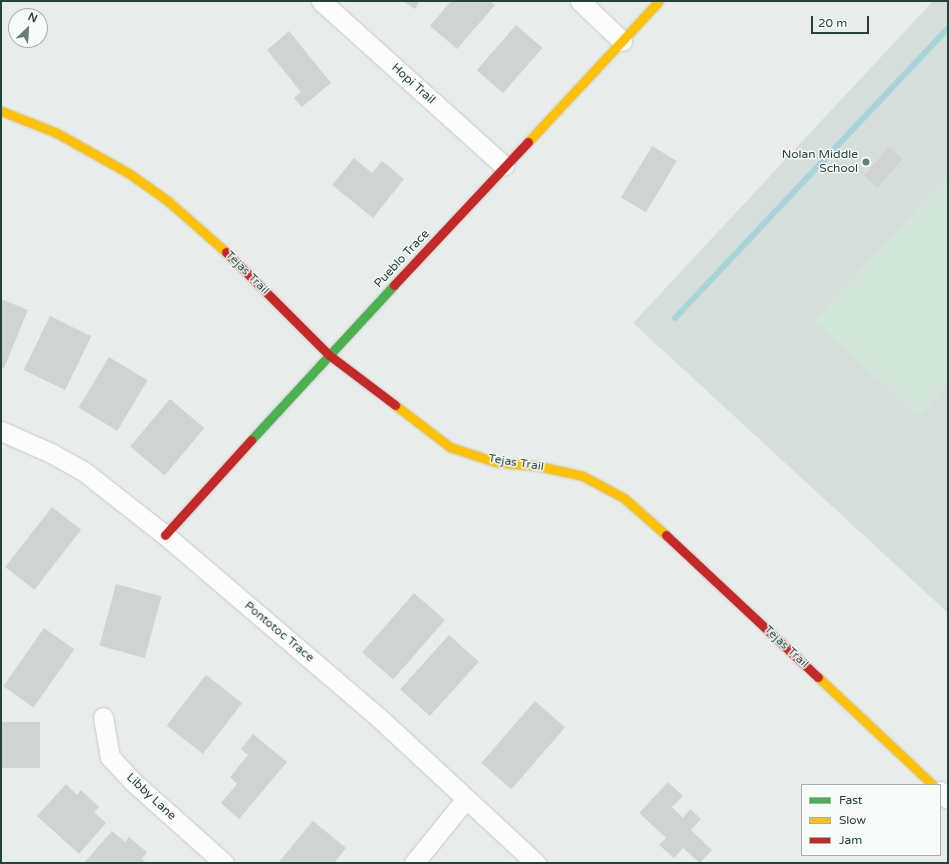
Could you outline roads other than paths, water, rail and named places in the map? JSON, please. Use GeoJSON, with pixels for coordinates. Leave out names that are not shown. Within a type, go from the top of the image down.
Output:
{"type":"FeatureCollection","features":[{"type":"Feature","properties":{"kind":"street","name":"Hopi Trail"},"geometry":{"type":"LineString","coordinates":[[321,1],[504,166]]}},
{"type":"Feature","properties":{"kind":"street"},"geometry":{"type":"LineString","coordinates":[[580,1],[622,41]]}},
{"type":"Feature","properties":{"kind":"street","name":"Pueblo Trace"},"geometry":{"type":"LineString","coordinates":[[165,535],[329,355],[659,1]]}},
{"type":"Feature","properties":{"kind":"street","name":"Tejas Trail"},"geometry":{"type":"LineString","coordinates":[[1,111],[55,132],[130,174],[168,201],[219,245],[329,355],[450,446],[495,462],[538,466],[583,476],[624,498],[691,557],[932,784]]}},
{"type":"Feature","properties":{"kind":"street","name":"Pontotoc Trace"},"geometry":{"type":"LineString","coordinates":[[1,431],[51,453],[82,470],[165,535],[377,716],[465,800],[536,863]]}},
{"type":"Feature","properties":{"kind":"street","name":"Libby Lane"},"geometry":{"type":"LineString","coordinates":[[104,717],[110,756],[132,781],[224,863]]}},
{"type":"Feature","properties":{"kind":"street"},"geometry":{"type":"LineString","coordinates":[[414,863],[465,800]]}},
{"type":"Feature","properties":{"kind":"waterway"},"geometry":{"type":"LineString","coordinates":[[675,318],[948,28]]}},
{"type":"Feature","properties":{"kind":"place","name":"Nolan Middle School"},"geometry":{"type":"Point","coordinates":[866,162]}}]}
